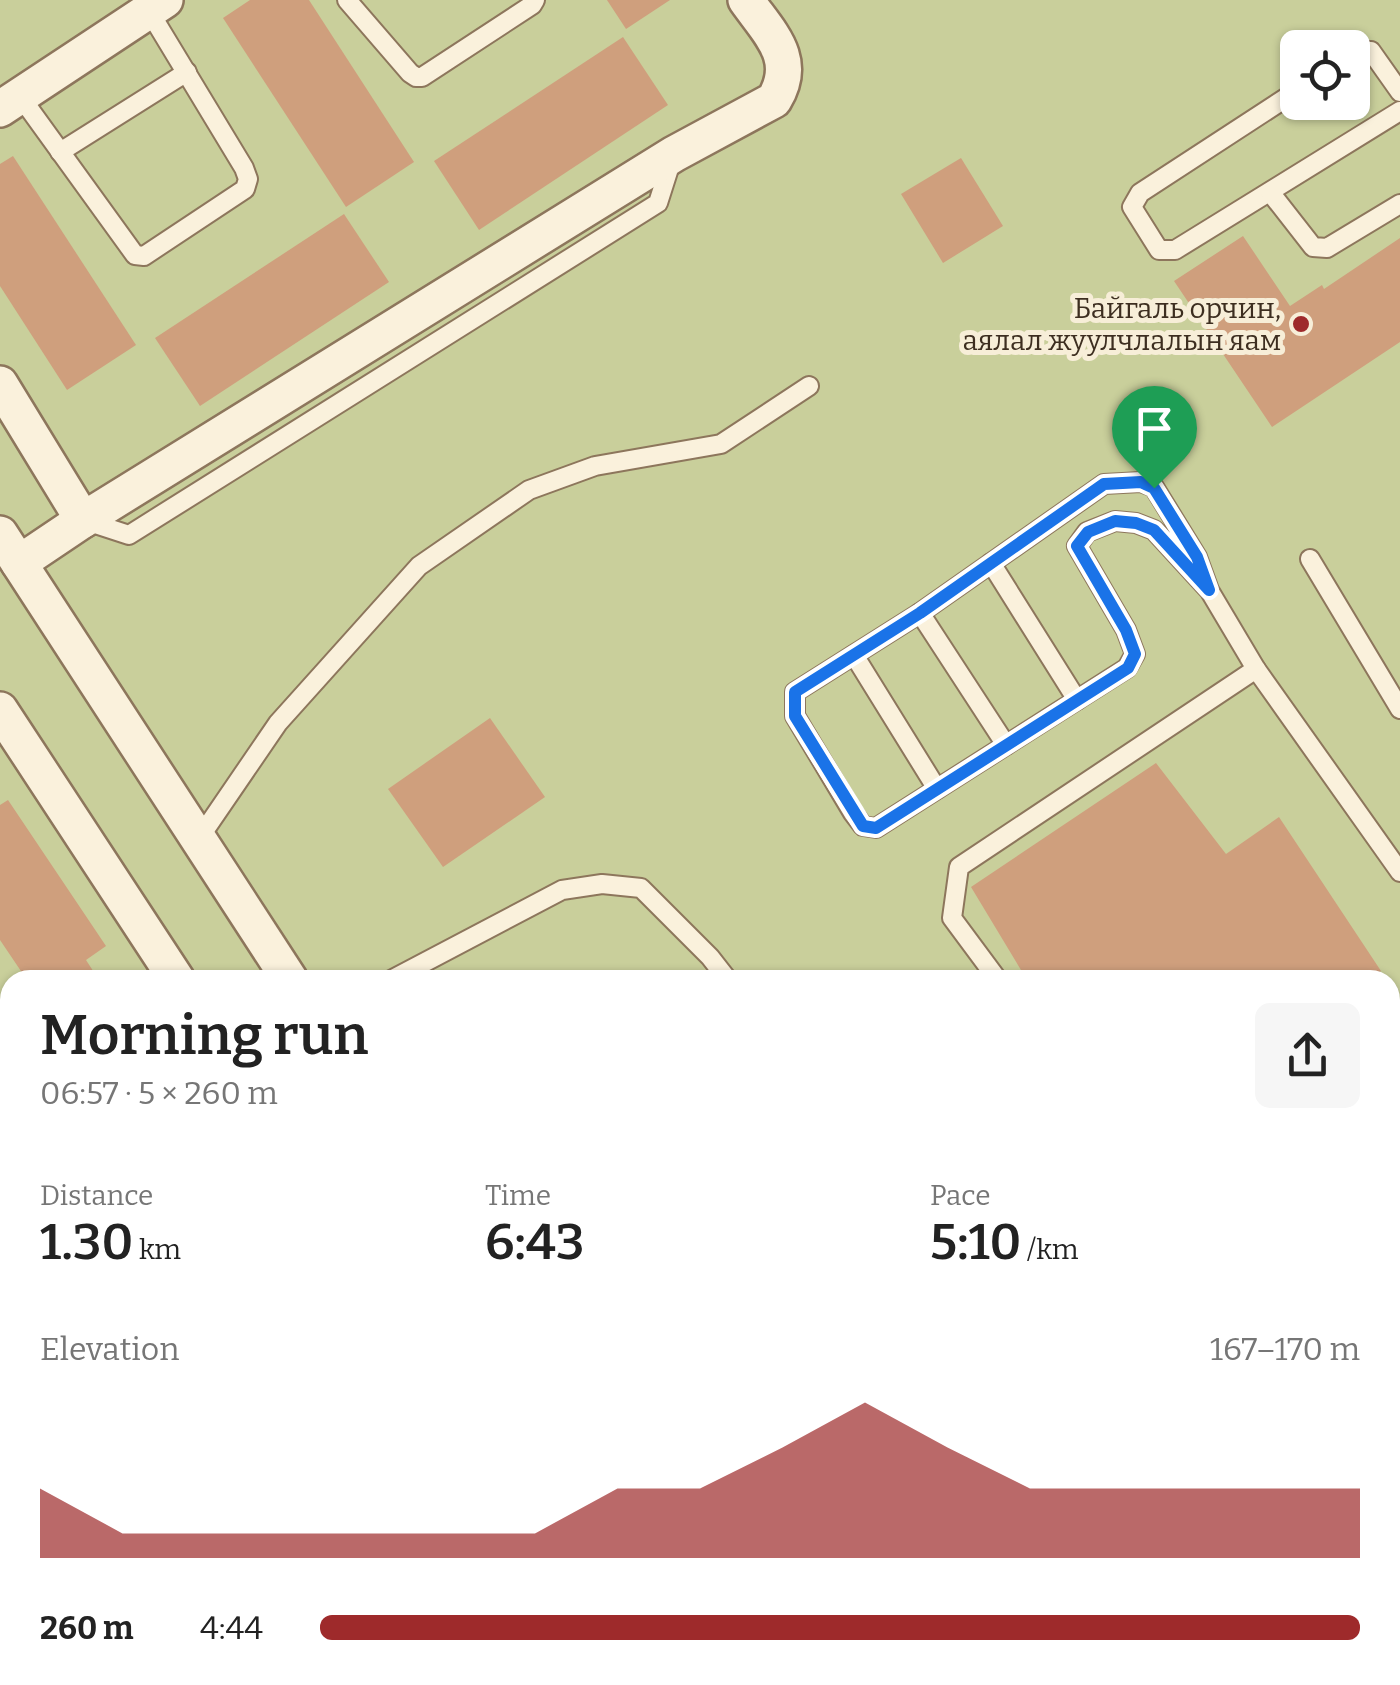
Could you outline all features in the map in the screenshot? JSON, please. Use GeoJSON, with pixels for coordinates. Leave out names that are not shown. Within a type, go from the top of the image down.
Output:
{"type":"FeatureCollection","features":[{"type":"Feature","properties":{"kind":"street"},"geometry":{"type":"LineString","coordinates":[[283,970],[10,549],[83,520],[674,154],[774,100],[784,84],[786,68],[780,49],[746,0]]}},
{"type":"Feature","properties":{"kind":"street"},"geometry":{"type":"LineString","coordinates":[[10,102],[157,5]]}},
{"type":"Feature","properties":{"kind":"street"},"geometry":{"type":"LineString","coordinates":[[0,384],[83,520]]}},
{"type":"Feature","properties":{"kind":"street"},"geometry":{"type":"LineString","coordinates":[[0,710],[161,970]]}},
{"type":"Feature","properties":{"kind":"lane"},"geometry":{"type":"LineString","coordinates":[[347,0],[410,73],[422,77],[532,6],[534,0]]}},
{"type":"Feature","properties":{"kind":"lane"},"geometry":{"type":"LineString","coordinates":[[10,102],[60,152],[136,255],[144,256],[245,189],[248,179],[186,72],[157,5]]}},
{"type":"Feature","properties":{"kind":"lane"},"geometry":{"type":"LineString","coordinates":[[1370,51],[1400,92]]}},
{"type":"Feature","properties":{"kind":"lane"},"geometry":{"type":"LineString","coordinates":[[60,152],[186,72]]}},
{"type":"Feature","properties":{"kind":"lane"},"geometry":{"type":"LineString","coordinates":[[1280,102],[1140,193],[1132,207],[1159,250],[1174,250],[1400,111]]}},
{"type":"Feature","properties":{"kind":"lane"},"geometry":{"type":"LineString","coordinates":[[1270,192],[1313,247],[1327,248],[1400,204]]}},
{"type":"Feature","properties":{"kind":"lane"},"geometry":{"type":"LineString","coordinates":[[198,840],[278,723],[419,566],[529,490],[596,466],[722,444],[809,386]]}},
{"type":"Feature","properties":{"kind":"lane"},"geometry":{"type":"LineString","coordinates":[[1209,590],[1154,530],[1115,521],[1088,532],[1077,546],[1126,630],[1135,654],[1128,668],[876,828],[863,826],[795,716],[795,692],[920,613],[1104,484],[1141,482],[1154,488],[1197,557],[1209,590],[1256,669],[1400,872]]}},
{"type":"Feature","properties":{"kind":"lane"},"geometry":{"type":"LineString","coordinates":[[1310,560],[1400,709]]}},
{"type":"Feature","properties":{"kind":"lane"},"geometry":{"type":"LineString","coordinates":[[990,563],[1077,700]]}},
{"type":"Feature","properties":{"kind":"lane"},"geometry":{"type":"LineString","coordinates":[[920,613],[1006,745]]}},
{"type":"Feature","properties":{"kind":"lane"},"geometry":{"type":"LineString","coordinates":[[854,655],[936,789]]}},
{"type":"Feature","properties":{"kind":"lane"},"geometry":{"type":"LineString","coordinates":[[991,970],[952,918],[959,867],[1256,669]]}},
{"type":"Feature","properties":{"kind":"lane"},"geometry":{"type":"LineString","coordinates":[[409,970],[562,890],[602,884],[641,888],[720,970]]}},
{"type":"Feature","properties":{"kind":"green space"},"geometry":{"type":"Polygon","coordinates":[[[0,0],[1400,0],[1400,970],[0,970],[0,0]]]}},
{"type":"Feature","properties":{"kind":"building"},"geometry":{"type":"Polygon","coordinates":[[[250,0],[309,0],[414,162],[346,207],[223,18],[250,0]]]}},
{"type":"Feature","properties":{"kind":"building"},"geometry":{"type":"Polygon","coordinates":[[[607,0],[670,0],[626,29],[607,0]]]}},
{"type":"Feature","properties":{"kind":"building"},"geometry":{"type":"Polygon","coordinates":[[[623,37],[668,105],[479,230],[434,161],[623,37]]]}},
{"type":"Feature","properties":{"kind":"building"},"geometry":{"type":"Polygon","coordinates":[[[13,156],[136,345],[67,390],[0,286],[0,164],[13,156]]]}},
{"type":"Feature","properties":{"kind":"building"},"geometry":{"type":"Polygon","coordinates":[[[961,158],[1003,226],[943,263],[901,194],[961,158]]]}},
{"type":"Feature","properties":{"kind":"building"},"geometry":{"type":"Polygon","coordinates":[[[344,214],[389,282],[200,406],[155,338],[344,214]]]}},
{"type":"Feature","properties":{"kind":"building","name":"Байгаль орчин, аялал жуулчлалын яам"},"geometry":{"type":"Polygon","coordinates":[[[1243,236],[1290,306],[1322,285],[1324,289],[1400,238],[1400,342],[1272,427],[1174,281],[1243,236]]]}},
{"type":"Feature","properties":{"kind":"building"},"geometry":{"type":"Polygon","coordinates":[[[490,718],[545,797],[443,867],[388,789],[490,718]]]}},
{"type":"Feature","properties":{"kind":"building"},"geometry":{"type":"Polygon","coordinates":[[[1156,763],[1226,854],[1279,817],[1380,970],[1021,970],[971,887],[1156,763]]]}},
{"type":"Feature","properties":{"kind":"building"},"geometry":{"type":"Polygon","coordinates":[[[8,800],[106,946],[86,960],[92,970],[20,970],[0,940],[0,805],[8,800]]]}},
{"type":"Feature","properties":{"kind":"place","name":"Байгаль орчин, аялал жуулчлалын яам"},"geometry":{"type":"Point","coordinates":[1301,324]}},
{"type":"Feature","properties":{"kind":"route"},"geometry":{"type":"LineString","coordinates":[[1141,482],[1154,488],[1197,557],[1209,590],[1154,530],[1115,521],[1088,532],[1077,546],[1126,630],[1135,654],[1128,668],[876,828],[863,826],[795,716],[795,692],[920,613],[1104,484],[1141,482]]}}]}
